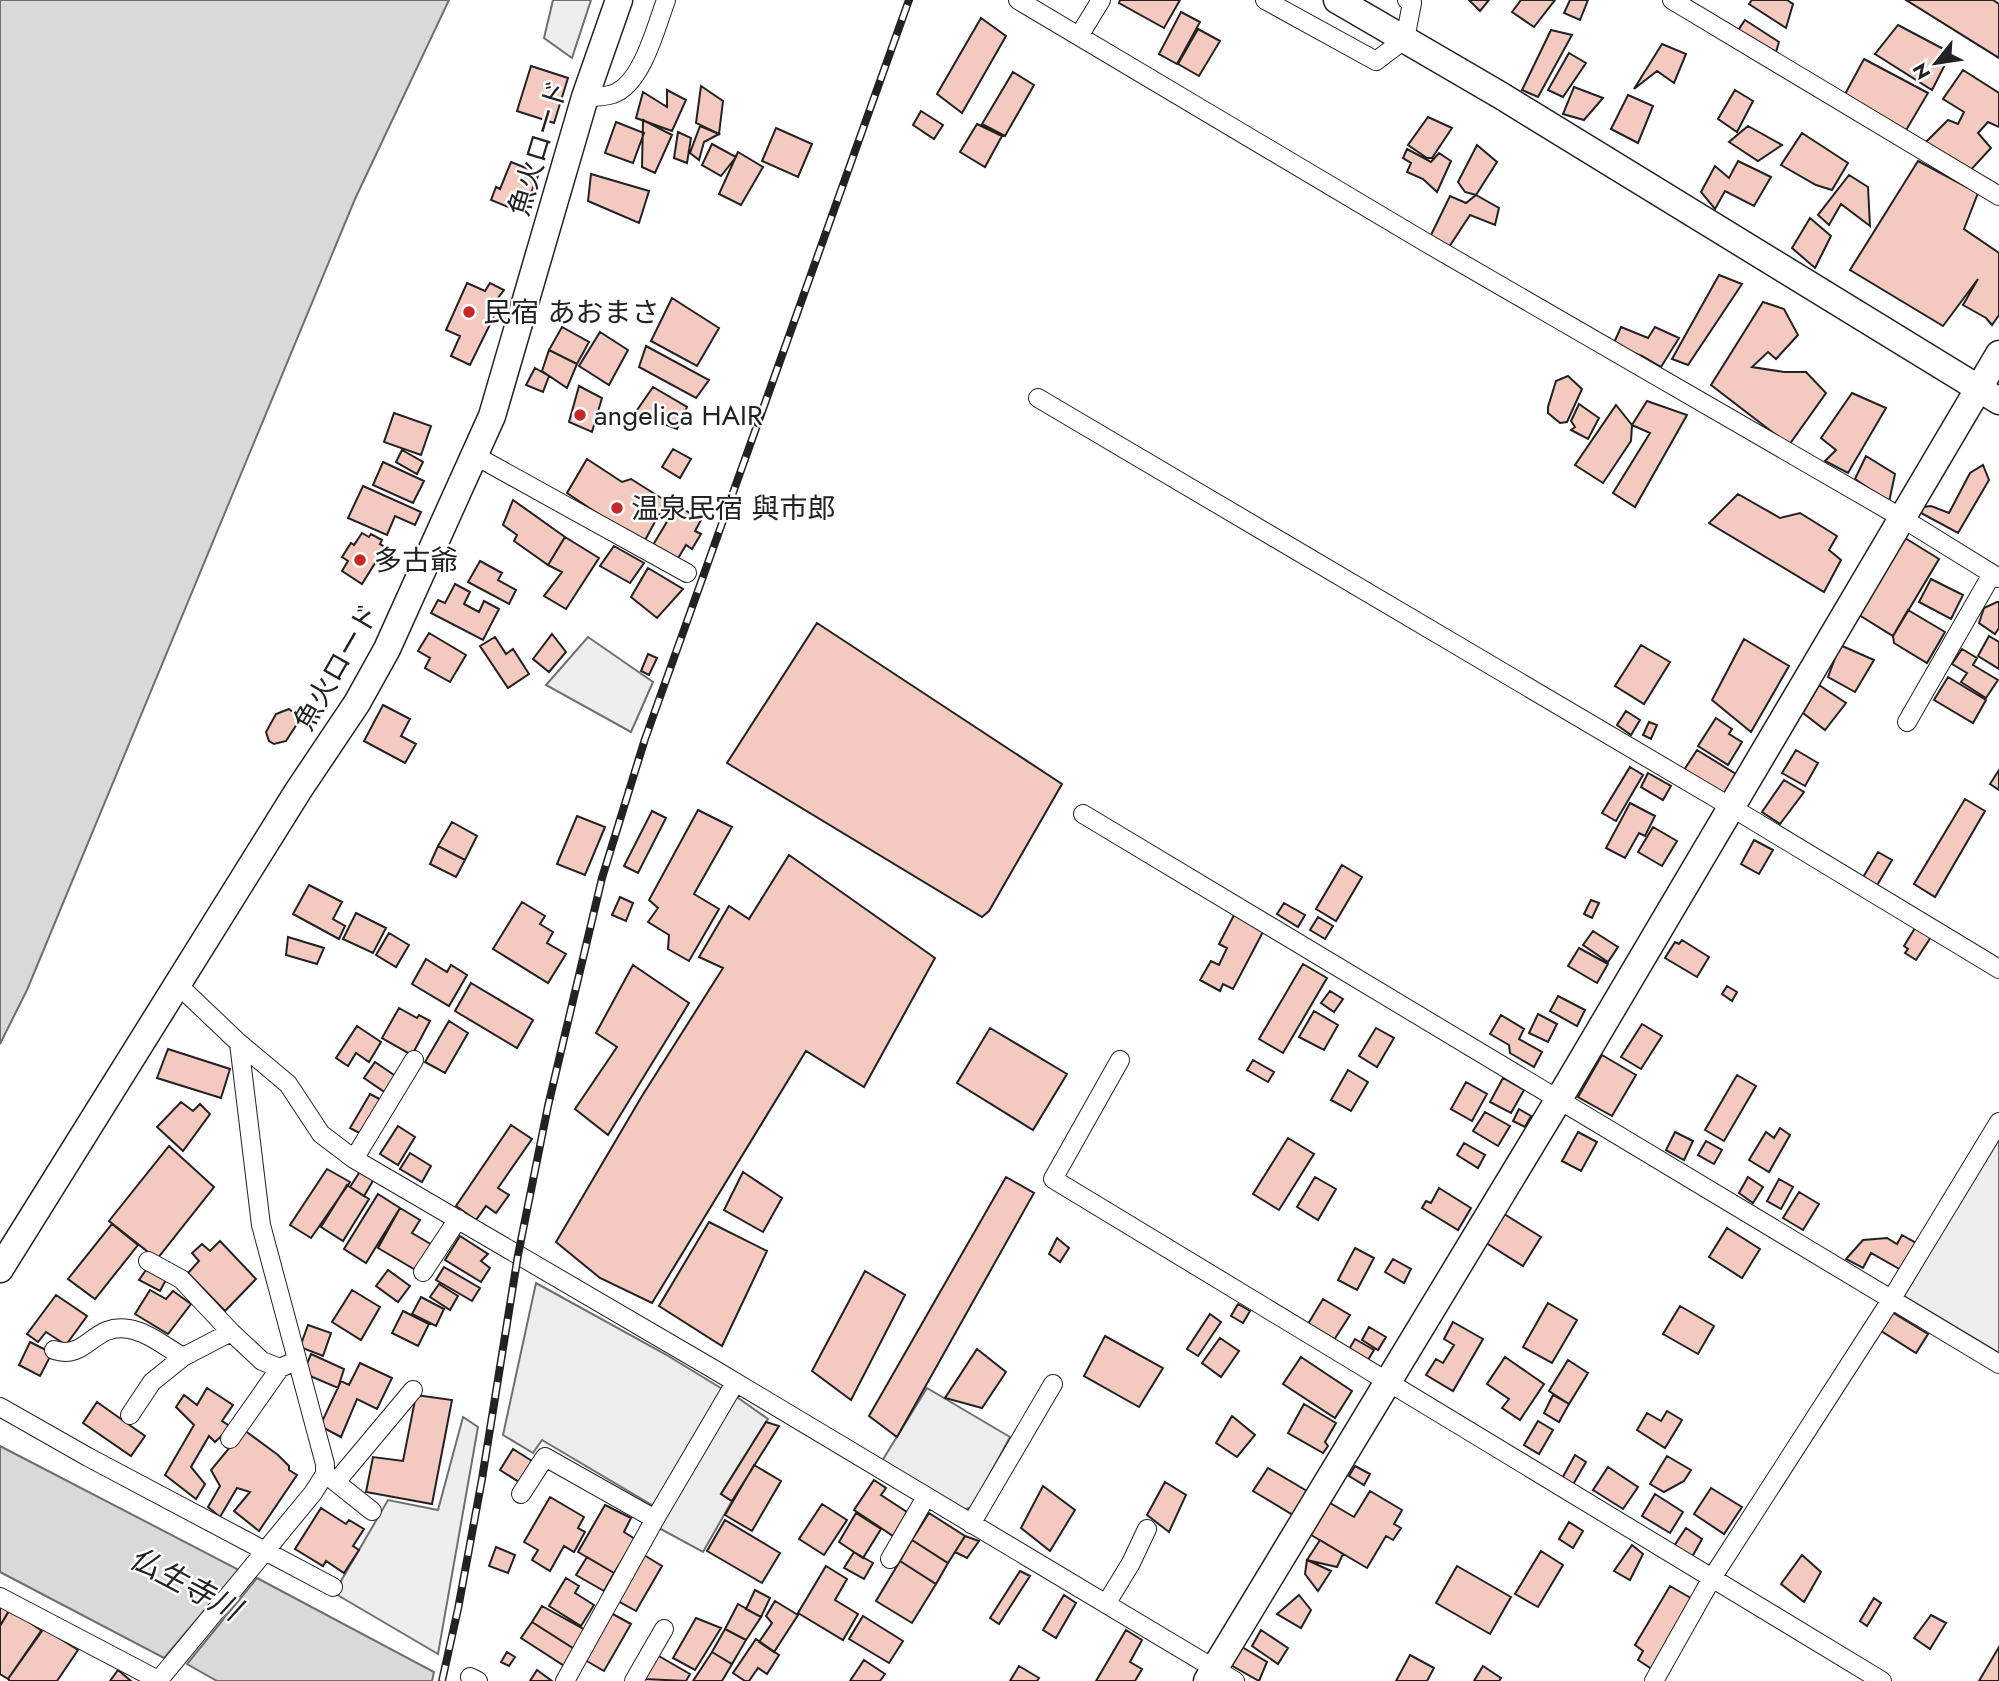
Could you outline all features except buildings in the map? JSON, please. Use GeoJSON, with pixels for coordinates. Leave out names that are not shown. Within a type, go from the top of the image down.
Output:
{"type":"FeatureCollection","features":[{"type":"Feature","properties":{"kind":"street","name":"魚火ロード"},"geometry":{"type":"LineString","coordinates":[[0,1269],[298,791],[357,702],[387,649],[492,416],[585,97],[619,0]]}},
{"type":"Feature","properties":{"kind":"street"},"geometry":{"type":"LineString","coordinates":[[585,97],[612,95],[628,84],[645,57],[666,0]]}},
{"type":"Feature","properties":{"kind":"street"},"geometry":{"type":"LineString","coordinates":[[1018,0],[1424,242],[1902,518],[1996,576],[1907,722]]}},
{"type":"Feature","properties":{"kind":"street"},"geometry":{"type":"LineString","coordinates":[[1079,36],[1101,0]]}},
{"type":"Feature","properties":{"kind":"street"},"geometry":{"type":"LineString","coordinates":[[1265,0],[1376,61],[1405,39],[1412,3],[1407,0]]}},
{"type":"Feature","properties":{"kind":"street"},"geometry":{"type":"LineString","coordinates":[[1337,0],[1500,95],[1988,395]]}},
{"type":"Feature","properties":{"kind":"street"},"geometry":{"type":"LineString","coordinates":[[1672,0],[1999,196]]}},
{"type":"Feature","properties":{"kind":"street"},"geometry":{"type":"LineString","coordinates":[[177,984],[239,1044],[288,1084],[321,1134],[354,1159],[1106,1604],[1218,1677],[1387,1382],[1559,1099],[1902,518],[1988,395],[1999,354]]}},
{"type":"Feature","properties":{"kind":"street"},"geometry":{"type":"LineString","coordinates":[[1038,398],[1731,807],[1999,969]]}},
{"type":"Feature","properties":{"kind":"street"},"geometry":{"type":"LineString","coordinates":[[474,455],[687,573]]}},
{"type":"Feature","properties":{"kind":"street"},"geometry":{"type":"LineString","coordinates":[[1083,814],[1999,1364]]}},
{"type":"Feature","properties":{"kind":"street"},"geometry":{"type":"LineString","coordinates":[[239,1044],[261,1224],[288,1364],[331,1478],[372,1511]]}},
{"type":"Feature","properties":{"kind":"street"},"geometry":{"type":"LineString","coordinates":[[354,1159],[414,1059]]}},
{"type":"Feature","properties":{"kind":"street"},"geometry":{"type":"LineString","coordinates":[[1120,1060],[1053,1180],[1882,1681]]}},
{"type":"Feature","properties":{"kind":"street"},"geometry":{"type":"LineString","coordinates":[[1654,1681],[1712,1578],[1891,1300],[1999,1122]]}},
{"type":"Feature","properties":{"kind":"street"},"geometry":{"type":"LineString","coordinates":[[423,1272],[458,1219]]}},
{"type":"Feature","properties":{"kind":"street"},"geometry":{"type":"LineString","coordinates":[[148,1261],[181,1279],[262,1361],[288,1364]]}},
{"type":"Feature","properties":{"kind":"street"},"geometry":{"type":"LineString","coordinates":[[54,1350],[61,1353],[79,1351],[96,1335],[111,1328],[131,1329],[183,1357]]}},
{"type":"Feature","properties":{"kind":"street"},"geometry":{"type":"LineString","coordinates":[[130,1415],[152,1382],[183,1357],[231,1332]]}},
{"type":"Feature","properties":{"kind":"street"},"geometry":{"type":"LineString","coordinates":[[230,1439],[288,1364]]}},
{"type":"Feature","properties":{"kind":"street"},"geometry":{"type":"LineString","coordinates":[[572,1679],[655,1519],[735,1383]]}},
{"type":"Feature","properties":{"kind":"street"},"geometry":{"type":"LineString","coordinates":[[971,1524],[1053,1384]]}},
{"type":"Feature","properties":{"kind":"street"},"geometry":{"type":"LineString","coordinates":[[0,1597],[161,1679],[313,1493],[331,1478],[413,1390]]}},
{"type":"Feature","properties":{"kind":"street"},"geometry":{"type":"LineString","coordinates":[[0,1407],[264,1555],[333,1587]]}},
{"type":"Feature","properties":{"kind":"street"},"geometry":{"type":"LineString","coordinates":[[521,1494],[545,1457],[655,1519]]}},
{"type":"Feature","properties":{"kind":"street"},"geometry":{"type":"LineString","coordinates":[[890,1559],[926,1497]]}},
{"type":"Feature","properties":{"kind":"street"},"geometry":{"type":"LineString","coordinates":[[1106,1604],[1132,1563],[1147,1529]]}},
{"type":"Feature","properties":{"kind":"street"},"geometry":{"type":"LineString","coordinates":[[634,1681],[664,1629]]}},
{"type":"Feature","properties":{"kind":"shaded area"},"geometry":{"type":"Polygon","coordinates":[[[553,0],[591,0],[572,58],[544,38],[553,0]]]}},
{"type":"Feature","properties":{"kind":"shaded area"},"geometry":{"type":"Polygon","coordinates":[[[588,637],[653,682],[631,732],[546,685],[588,637]]]}},
{"type":"Feature","properties":{"kind":"shaded area"},"geometry":{"type":"Polygon","coordinates":[[[1999,1135],[1999,1353],[1904,1296],[1999,1135]]]}},
{"type":"Feature","properties":{"kind":"shaded area"},"geometry":{"type":"Polygon","coordinates":[[[536,1283],[665,1354],[724,1390],[657,1508],[542,1440],[533,1453],[503,1435],[536,1283]]]}},
{"type":"Feature","properties":{"kind":"shaded area"},"geometry":{"type":"Polygon","coordinates":[[[927,1388],[1010,1437],[972,1507],[963,1510],[882,1461],[927,1388]]]}},
{"type":"Feature","properties":{"kind":"shaded area"},"geometry":{"type":"Polygon","coordinates":[[[734,1395],[768,1419],[721,1494],[732,1501],[703,1552],[657,1527],[734,1395]]]}},
{"type":"Feature","properties":{"kind":"shaded area"},"geometry":{"type":"Polygon","coordinates":[[[463,1417],[478,1427],[438,1654],[334,1593],[388,1500],[438,1510],[463,1417]]]}},
{"type":"Feature","properties":{"kind":"water"},"geometry":{"type":"Polygon","coordinates":[[[0,0],[449,0],[355,199],[27,990],[0,1044],[0,0]]]}},
{"type":"Feature","properties":{"kind":"water","name":"仏生寺川"},"geometry":{"type":"Polygon","coordinates":[[[0,1446],[239,1570],[164,1658],[0,1572],[0,1446]]]}},
{"type":"Feature","properties":{"kind":"water"},"geometry":{"type":"Polygon","coordinates":[[[257,1578],[434,1672],[432,1681],[217,1681],[187,1664],[257,1578]]]}},
{"type":"Feature","properties":{"kind":"railway"},"geometry":{"type":"LineString","coordinates":[[442,1681],[482,1479],[518,1255],[548,1106],[602,878],[645,739],[909,0]]}},
{"type":"Feature","properties":{"kind":"place","name":"民宿 あおまさ"},"geometry":{"type":"Point","coordinates":[469,312]}},
{"type":"Feature","properties":{"kind":"place","name":"angelica HAIR"},"geometry":{"type":"Point","coordinates":[580,415]}},
{"type":"Feature","properties":{"kind":"place","name":"温泉民宿 與市郎"},"geometry":{"type":"Point","coordinates":[617,508]}},
{"type":"Feature","properties":{"kind":"place","name":"多古爺"},"geometry":{"type":"Point","coordinates":[360,560]}}]}
